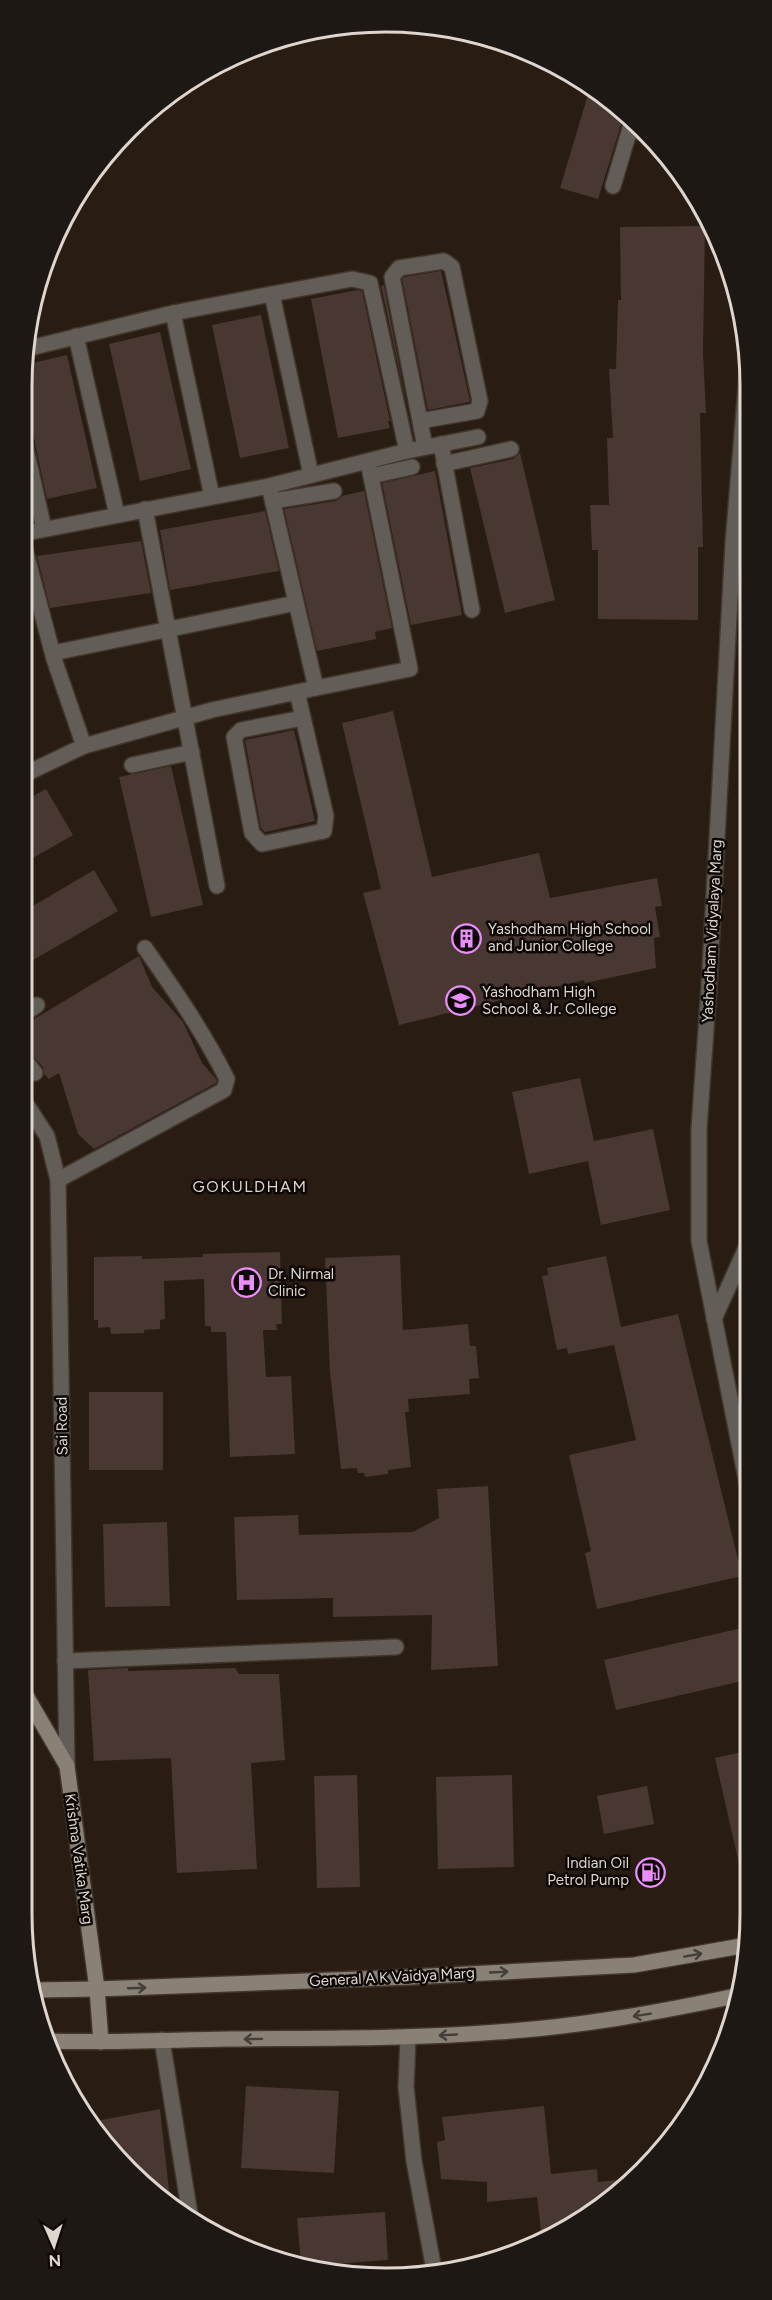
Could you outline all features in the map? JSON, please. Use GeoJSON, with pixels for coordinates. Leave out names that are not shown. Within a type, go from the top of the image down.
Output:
{"type":"FeatureCollection","features":[{"type":"Feature","properties":{"kind":"main road","name":"Krishna Vatika Marg"},"geometry":{"type":"LineString","coordinates":[[32,1707],[67,1766],[102,2042]]}},
{"type":"Feature","properties":{"kind":"main road","name":"General A K Vaidya Marg"},"geometry":{"type":"LineString","coordinates":[[40,1990],[634,1965],[739,1946]]}},
{"type":"Feature","properties":{"kind":"main road"},"geometry":{"type":"LineString","coordinates":[[55,2041],[408,2038],[500,2032],[645,2015],[730,1997]]}},
{"type":"Feature","properties":{"kind":"street"},"geometry":{"type":"LineString","coordinates":[[613,186],[630,129]]}},
{"type":"Feature","properties":{"kind":"street"},"geometry":{"type":"LineString","coordinates":[[420,421],[477,411],[480,401],[452,267],[444,261],[399,268],[392,277],[425,447]]}},
{"type":"Feature","properties":{"kind":"street"},"geometry":{"type":"LineString","coordinates":[[34,347],[173,313],[272,294],[352,279],[370,283],[406,451]]}},
{"type":"Feature","properties":{"kind":"street"},"geometry":{"type":"LineString","coordinates":[[272,294],[311,475]]}},
{"type":"Feature","properties":{"kind":"street"},"geometry":{"type":"LineString","coordinates":[[173,313],[212,496]]}},
{"type":"Feature","properties":{"kind":"street"},"geometry":{"type":"LineString","coordinates":[[76,336],[117,514]]}},
{"type":"Feature","properties":{"kind":"street"},"geometry":{"type":"LineString","coordinates":[[369,469],[406,451],[478,436]]}},
{"type":"Feature","properties":{"kind":"street"},"geometry":{"type":"LineString","coordinates":[[441,444],[472,610]]}},
{"type":"Feature","properties":{"kind":"street"},"geometry":{"type":"LineString","coordinates":[[444,464],[511,449]]}},
{"type":"Feature","properties":{"kind":"street","name":"Yashodham Vidyalaya Marg"},"geometry":{"type":"LineString","coordinates":[[740,459],[733,543],[699,1129],[699,1241],[740,1449]]}},
{"type":"Feature","properties":{"kind":"street"},"geometry":{"type":"LineString","coordinates":[[32,532],[269,486],[311,475],[412,467]]}},
{"type":"Feature","properties":{"kind":"street"},"geometry":{"type":"LineString","coordinates":[[32,771],[84,746],[186,718],[316,687],[410,669],[369,469]]}},
{"type":"Feature","properties":{"kind":"street"},"geometry":{"type":"LineString","coordinates":[[32,476],[44,529]]}},
{"type":"Feature","properties":{"kind":"street"},"geometry":{"type":"LineString","coordinates":[[269,486],[316,687]]}},
{"type":"Feature","properties":{"kind":"street"},"geometry":{"type":"LineString","coordinates":[[273,501],[334,491]]}},
{"type":"Feature","properties":{"kind":"street"},"geometry":{"type":"LineString","coordinates":[[145,509],[217,886]]}},
{"type":"Feature","properties":{"kind":"street"},"geometry":{"type":"LineString","coordinates":[[733,543],[740,544]]}},
{"type":"Feature","properties":{"kind":"street"},"geometry":{"type":"LineString","coordinates":[[32,575],[53,653],[84,746]]}},
{"type":"Feature","properties":{"kind":"street"},"geometry":{"type":"LineString","coordinates":[[53,653],[296,603]]}},
{"type":"Feature","properties":{"kind":"street"},"geometry":{"type":"LineString","coordinates":[[297,692],[326,816],[324,831],[262,844],[252,833],[234,737],[241,730],[303,718]]}},
{"type":"Feature","properties":{"kind":"street"},"geometry":{"type":"LineString","coordinates":[[132,765],[192,752]]}},
{"type":"Feature","properties":{"kind":"street"},"geometry":{"type":"LineString","coordinates":[[58,1180],[224,1090],[227,1079],[211,1047],[200,1034],[193,1017],[145,948]]}},
{"type":"Feature","properties":{"kind":"street"},"geometry":{"type":"LineString","coordinates":[[32,1008],[37,1005]]}},
{"type":"Feature","properties":{"kind":"street","name":"Sai Road"},"geometry":{"type":"LineString","coordinates":[[32,1113],[47,1136],[58,1180],[67,1766]]}},
{"type":"Feature","properties":{"kind":"street"},"geometry":{"type":"LineString","coordinates":[[714,1319],[740,1261]]}},
{"type":"Feature","properties":{"kind":"street"},"geometry":{"type":"LineString","coordinates":[[65,1662],[396,1647]]}},
{"type":"Feature","properties":{"kind":"street"},"geometry":{"type":"LineString","coordinates":[[408,2038],[406,2087],[413,2151],[433,2265]]}},
{"type":"Feature","properties":{"kind":"street"},"geometry":{"type":"LineString","coordinates":[[162,2040],[189,2209]]}},
{"type":"Feature","properties":{"kind":"building"},"geometry":{"type":"Polygon","coordinates":[[[588,95],[622,121],[598,199],[560,188],[588,95]]]}},
{"type":"Feature","properties":{"kind":"building"},"geometry":{"type":"Polygon","coordinates":[[[702,226],[705,231],[703,353],[706,413],[700,413],[703,547],[698,547],[698,620],[598,619],[598,550],[592,550],[590,505],[609,505],[607,438],[613,438],[609,369],[616,369],[618,300],[621,300],[620,227],[702,226]]]}},
{"type":"Feature","properties":{"kind":"building"},"geometry":{"type":"Polygon","coordinates":[[[441,271],[470,401],[428,410],[402,279],[441,271]]]}},
{"type":"Feature","properties":{"kind":"building"},"geometry":{"type":"Polygon","coordinates":[[[384,285],[407,407],[381,286],[384,285]]]}},
{"type":"Feature","properties":{"kind":"building"},"geometry":{"type":"Polygon","coordinates":[[[362,291],[390,428],[338,438],[311,299],[362,291]]]}},
{"type":"Feature","properties":{"kind":"building"},"geometry":{"type":"Polygon","coordinates":[[[261,315],[289,448],[240,458],[212,325],[261,315]]]}},
{"type":"Feature","properties":{"kind":"building"},"geometry":{"type":"Polygon","coordinates":[[[160,332],[191,469],[140,481],[109,344],[160,332]]]}},
{"type":"Feature","properties":{"kind":"building"},"geometry":{"type":"Polygon","coordinates":[[[67,355],[97,488],[47,499],[32,430],[32,363],[67,355]]]}},
{"type":"Feature","properties":{"kind":"building"},"geometry":{"type":"Polygon","coordinates":[[[520,453],[555,600],[505,613],[470,468],[513,459],[520,453]]]}},
{"type":"Feature","properties":{"kind":"building"},"geometry":{"type":"Polygon","coordinates":[[[435,471],[462,615],[411,625],[382,483],[435,471]]]}},
{"type":"Feature","properties":{"kind":"building"},"geometry":{"type":"Polygon","coordinates":[[[364,491],[392,628],[375,632],[376,639],[317,651],[284,509],[336,501],[342,496],[364,491]]]}},
{"type":"Feature","properties":{"kind":"building"},"geometry":{"type":"Polygon","coordinates":[[[265,511],[279,571],[170,590],[160,530],[265,511]]]}},
{"type":"Feature","properties":{"kind":"building"},"geometry":{"type":"Polygon","coordinates":[[[141,541],[151,593],[50,608],[37,556],[141,541]]]}},
{"type":"Feature","properties":{"kind":"building"},"geometry":{"type":"Polygon","coordinates":[[[393,711],[432,877],[539,853],[550,898],[657,878],[662,906],[655,907],[660,937],[654,938],[656,968],[585,983],[584,980],[399,1025],[363,893],[381,889],[342,723],[393,711]]]}},
{"type":"Feature","properties":{"kind":"building"},"geometry":{"type":"Polygon","coordinates":[[[294,730],[315,821],[265,832],[261,828],[245,740],[294,730]]]}},
{"type":"Feature","properties":{"kind":"building"},"geometry":{"type":"Polygon","coordinates":[[[171,766],[203,905],[151,917],[119,777],[171,766]]]}},
{"type":"Feature","properties":{"kind":"building"},"geometry":{"type":"Polygon","coordinates":[[[46,789],[73,835],[32,859],[32,797],[46,789]]]}},
{"type":"Feature","properties":{"kind":"building"},"geometry":{"type":"Polygon","coordinates":[[[94,870],[118,911],[32,961],[32,907],[94,870]]]}},
{"type":"Feature","properties":{"kind":"building"},"geometry":{"type":"Polygon","coordinates":[[[139,956],[152,987],[183,1022],[202,1063],[217,1080],[216,1083],[94,1149],[78,1134],[59,1073],[49,1079],[44,1074],[43,1067],[32,1055],[32,1020],[139,956]]]}},
{"type":"Feature","properties":{"kind":"building"},"geometry":{"type":"Polygon","coordinates":[[[580,1078],[594,1141],[653,1129],[670,1210],[601,1225],[588,1161],[529,1174],[512,1092],[580,1078]]]}},
{"type":"Feature","properties":{"kind":"building"},"geometry":{"type":"Polygon","coordinates":[[[280,1252],[282,1324],[276,1324],[277,1330],[263,1330],[266,1377],[291,1376],[295,1454],[230,1457],[226,1332],[211,1332],[211,1326],[205,1326],[204,1279],[164,1281],[165,1319],[160,1320],[160,1329],[144,1330],[144,1333],[111,1334],[110,1327],[98,1328],[98,1320],[94,1320],[94,1257],[142,1256],[142,1259],[203,1257],[203,1254],[280,1252]]]}},
{"type":"Feature","properties":{"kind":"building"},"geometry":{"type":"Polygon","coordinates":[[[400,1255],[403,1330],[468,1324],[470,1346],[476,1346],[479,1378],[469,1379],[470,1394],[408,1399],[409,1412],[405,1412],[411,1467],[388,1470],[388,1474],[365,1477],[364,1473],[358,1473],[357,1468],[341,1469],[330,1372],[325,1258],[400,1255]]]}},
{"type":"Feature","properties":{"kind":"building"},"geometry":{"type":"Polygon","coordinates":[[[606,1256],[621,1327],[678,1314],[740,1568],[740,1576],[597,1609],[585,1553],[591,1551],[569,1455],[636,1440],[614,1345],[568,1354],[567,1348],[557,1350],[542,1276],[548,1275],[547,1268],[606,1256]]]}},
{"type":"Feature","properties":{"kind":"building"},"geometry":{"type":"Polygon","coordinates":[[[89,1392],[163,1392],[163,1470],[89,1470],[89,1392]]]}},
{"type":"Feature","properties":{"kind":"building"},"geometry":{"type":"Polygon","coordinates":[[[488,1486],[498,1666],[431,1670],[432,1615],[333,1617],[333,1598],[237,1600],[234,1517],[298,1515],[299,1535],[413,1532],[439,1518],[437,1489],[488,1486]]]}},
{"type":"Feature","properties":{"kind":"building"},"geometry":{"type":"Polygon","coordinates":[[[167,1522],[170,1606],[105,1607],[103,1524],[167,1522]]]}},
{"type":"Feature","properties":{"kind":"building"},"geometry":{"type":"Polygon","coordinates":[[[740,1628],[740,1682],[616,1710],[604,1660],[740,1628]]]}},
{"type":"Feature","properties":{"kind":"building"},"geometry":{"type":"Polygon","coordinates":[[[128,1668],[128,1671],[235,1668],[239,1674],[279,1674],[285,1760],[251,1763],[257,1869],[177,1873],[171,1758],[94,1761],[88,1670],[128,1668]]]}},
{"type":"Feature","properties":{"kind":"building"},"geometry":{"type":"Polygon","coordinates":[[[740,1752],[740,1868],[715,1758],[740,1752]]]}},
{"type":"Feature","properties":{"kind":"building"},"geometry":{"type":"Polygon","coordinates":[[[357,1775],[360,1887],[317,1888],[314,1776],[357,1775]]]}},
{"type":"Feature","properties":{"kind":"building"},"geometry":{"type":"Polygon","coordinates":[[[512,1775],[514,1867],[438,1869],[436,1777],[512,1775]]]}},
{"type":"Feature","properties":{"kind":"building"},"geometry":{"type":"Polygon","coordinates":[[[647,1786],[654,1824],[604,1834],[597,1796],[647,1786]]]}},
{"type":"Feature","properties":{"kind":"building"},"geometry":{"type":"Polygon","coordinates":[[[246,2086],[339,2091],[334,2173],[241,2168],[246,2086]]]}},
{"type":"Feature","properties":{"kind":"building"},"geometry":{"type":"Polygon","coordinates":[[[544,2106],[551,2174],[597,2169],[598,2182],[621,2180],[583,2209],[541,2233],[537,2197],[487,2202],[487,2182],[441,2179],[437,2142],[445,2140],[442,2117],[544,2106]]]}},
{"type":"Feature","properties":{"kind":"building"},"geometry":{"type":"Polygon","coordinates":[[[160,2109],[169,2195],[135,2165],[98,2121],[160,2109]]]}},
{"type":"Feature","properties":{"kind":"building"},"geometry":{"type":"Polygon","coordinates":[[[385,2212],[388,2260],[333,2264],[300,2258],[297,2218],[385,2212]]]}},
{"type":"Feature","properties":{"kind":"place","name":"Yashodham High School and Junior College"},"geometry":{"type":"Point","coordinates":[467,938]}},
{"type":"Feature","properties":{"kind":"place","name":"Yashodham High School & Jr. College"},"geometry":{"type":"Point","coordinates":[461,1001]}},
{"type":"Feature","properties":{"kind":"place","name":"Dr. Nirmal Clinic"},"geometry":{"type":"Point","coordinates":[247,1283]}},
{"type":"Feature","properties":{"kind":"place","name":"Indian Oil Petrol Pump"},"geometry":{"type":"Point","coordinates":[650,1872]}},
{"type":"Feature","properties":{"kind":"district","name":"GOKULDHAM"},"geometry":{"type":"Point","coordinates":[250,1186]}}]}
